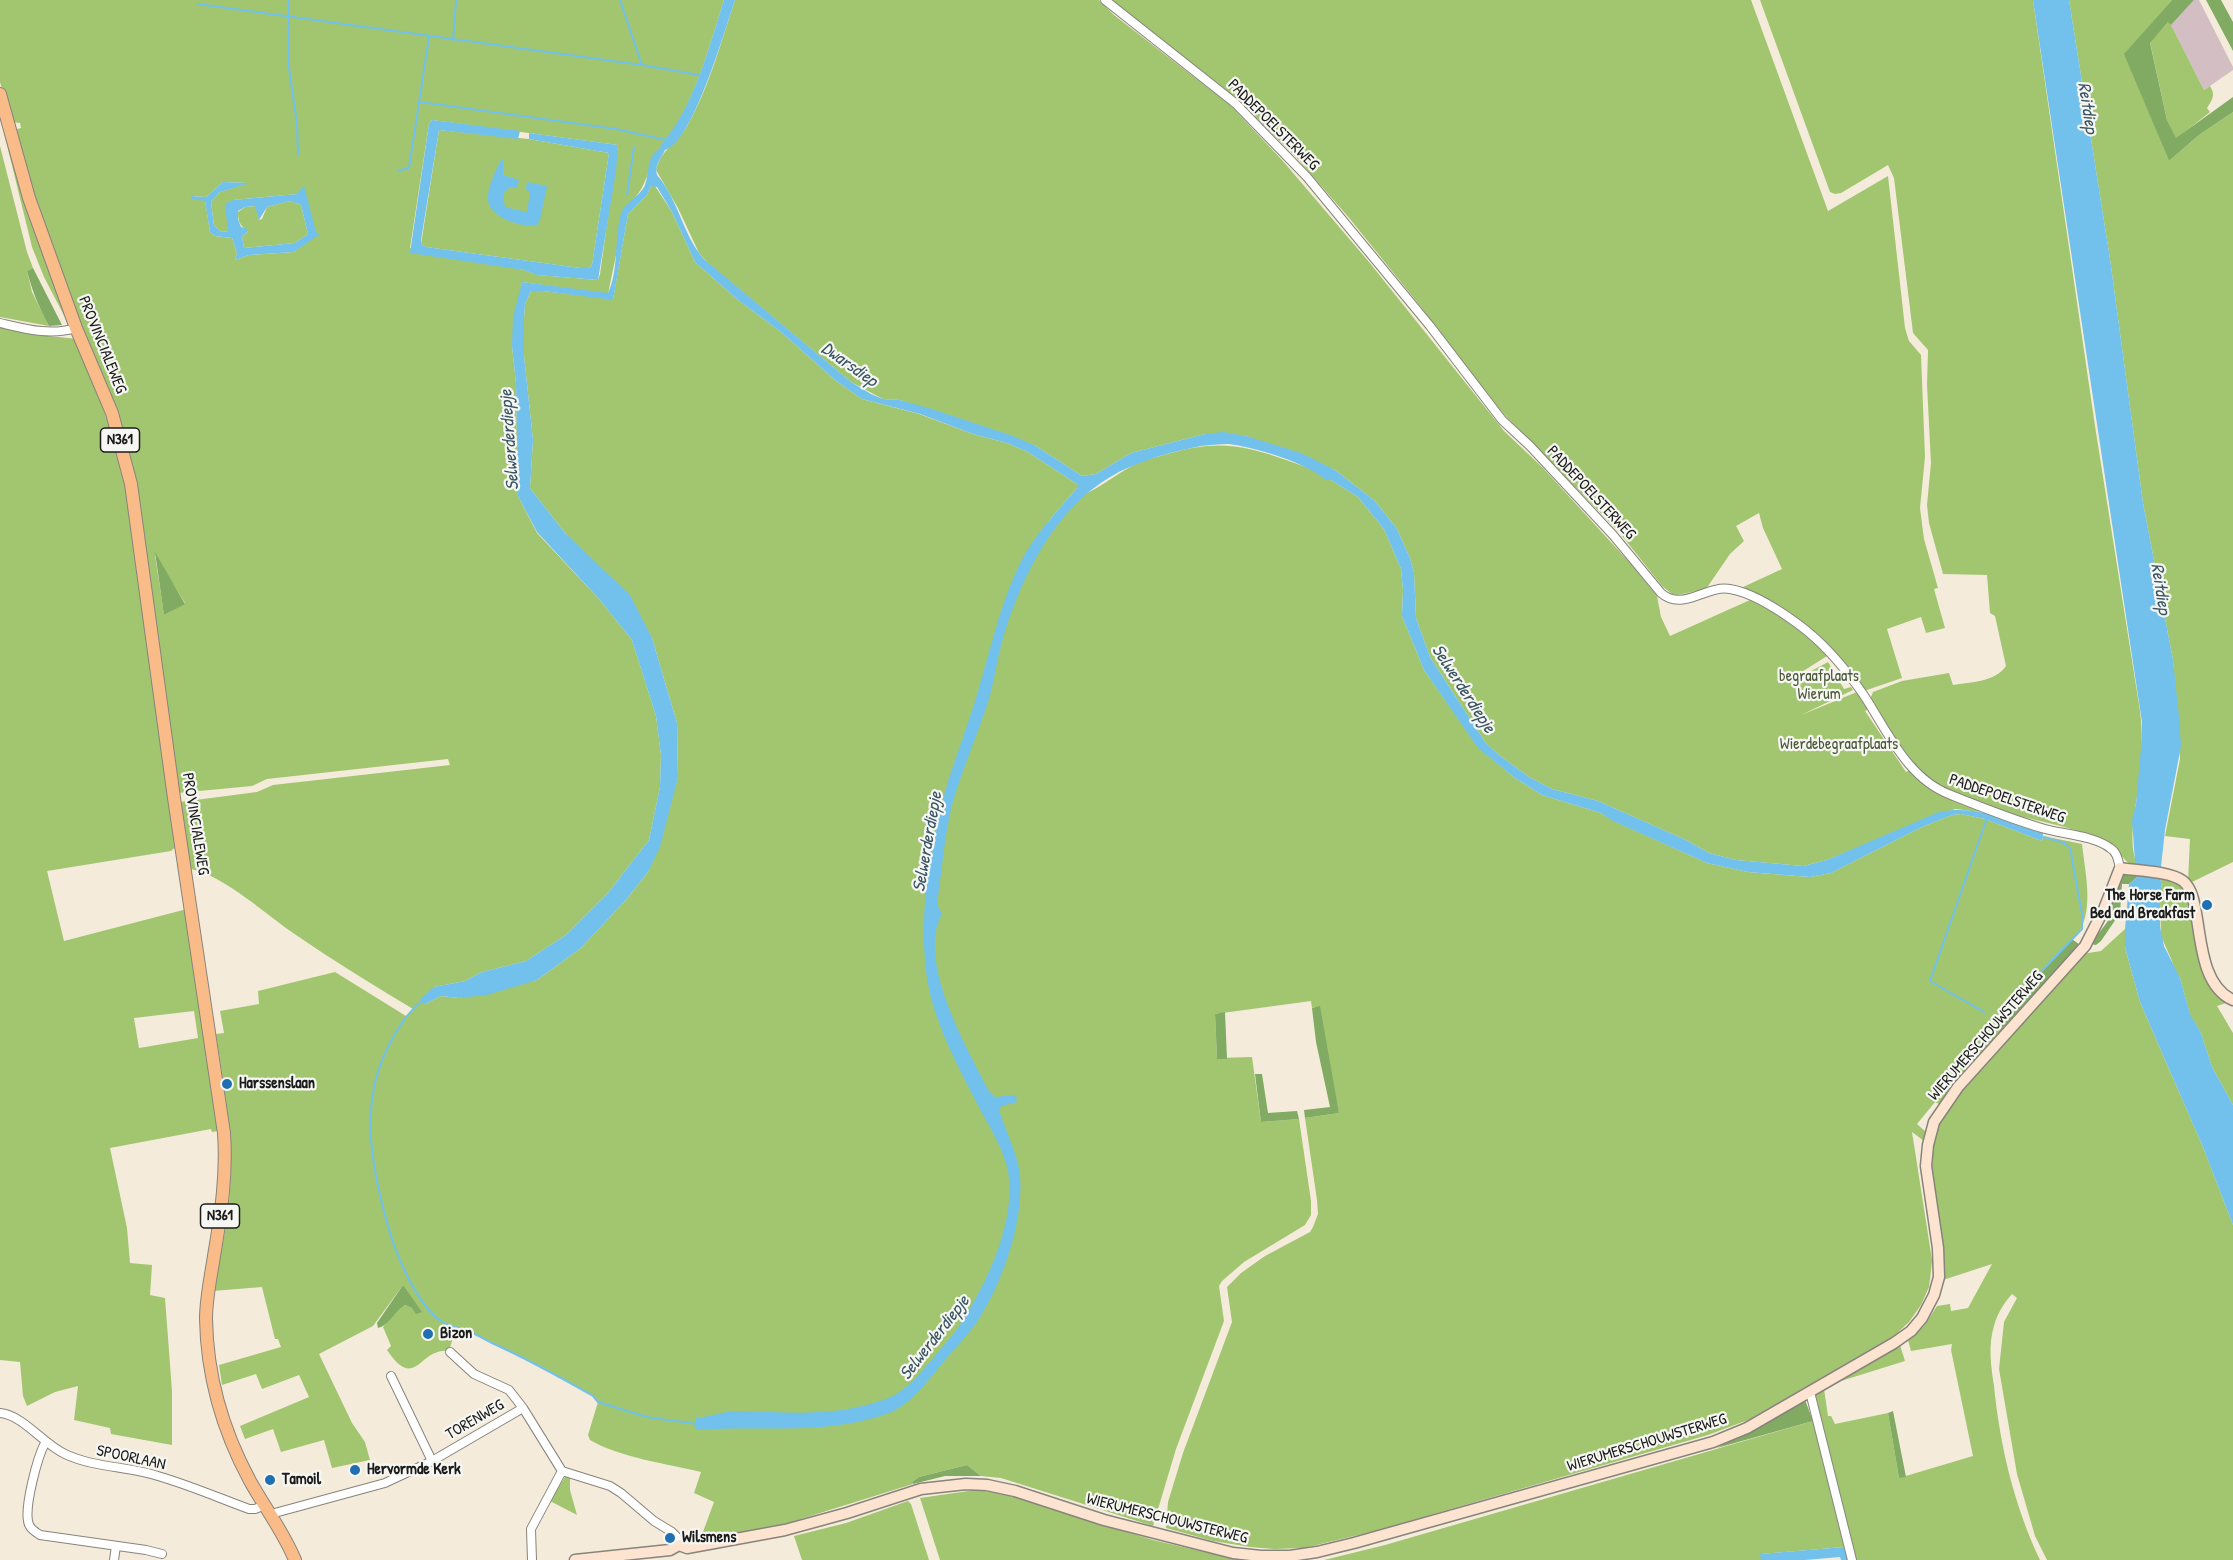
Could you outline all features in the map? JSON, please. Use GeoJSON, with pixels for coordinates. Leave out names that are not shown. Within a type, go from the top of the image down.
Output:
{"type":"FeatureCollection","features":[{"type":"Feature","properties":{"kind":"main road","name":"PROVINCIALEWEG"},"geometry":{"type":"LineString","coordinates":[[0,94],[29,198],[76,328],[112,413],[133,493],[174,798],[224,1133],[225,1167],[221,1212],[206,1317],[209,1363],[216,1396],[230,1438],[243,1466],[287,1541],[295,1560]]}},
{"type":"Feature","properties":{"kind":"street","name":"PADDEPOELSTERWEG"},"geometry":{"type":"LineString","coordinates":[[1105,0],[1235,103],[1299,168],[1430,326],[1502,420],[1530,446],[1613,535],[1661,593],[1681,601],[1711,590],[1730,589],[1774,608],[1799,624],[1831,653],[1863,694],[1903,756],[1930,784],[1948,794],[2044,828],[2101,843],[2113,850],[2120,868]]}},
{"type":"Feature","properties":{"kind":"street"},"geometry":{"type":"LineString","coordinates":[[0,323],[44,332],[76,328]]}},
{"type":"Feature","properties":{"kind":"street"},"geometry":{"type":"LineString","coordinates":[[2120,868],[2181,879],[2190,888],[2206,965],[2222,992],[2233,1000]]}},
{"type":"Feature","properties":{"kind":"street","name":"WIERUMERSCHOUWSTERWEG"},"geometry":{"type":"LineString","coordinates":[[575,1560],[666,1550],[679,1545],[687,1548],[785,1530],[921,1489],[953,1485],[1006,1489],[1104,1520],[1233,1553],[1276,1557],[1304,1554],[1354,1543],[1713,1442],[1747,1428],[1894,1343],[1911,1331],[1927,1311],[1937,1287],[1940,1268],[1926,1166],[1928,1144],[1934,1122],[1958,1087],[2085,946],[2104,909],[2120,868]]}},
{"type":"Feature","properties":{"kind":"street"},"geometry":{"type":"LineString","coordinates":[[450,1353],[474,1374],[509,1390],[523,1408]]}},
{"type":"Feature","properties":{"kind":"street"},"geometry":{"type":"LineString","coordinates":[[391,1376],[432,1461]]}},
{"type":"Feature","properties":{"kind":"street"},"geometry":{"type":"LineString","coordinates":[[1810,1392],[1852,1560]]}},
{"type":"Feature","properties":{"kind":"street","name":"TORENWEG"},"geometry":{"type":"LineString","coordinates":[[268,1509],[379,1485],[432,1461],[523,1408],[562,1471]]}},
{"type":"Feature","properties":{"kind":"street","name":"SPOORLAAN"},"geometry":{"type":"LineString","coordinates":[[0,1413],[15,1417],[45,1443],[64,1454],[94,1465],[156,1475],[249,1509],[268,1509]]}},
{"type":"Feature","properties":{"kind":"street"},"geometry":{"type":"LineString","coordinates":[[45,1443],[40,1453],[30,1496],[28,1522],[32,1530],[40,1534],[162,1554]]}},
{"type":"Feature","properties":{"kind":"street"},"geometry":{"type":"LineString","coordinates":[[532,1560],[531,1529],[562,1471],[610,1486],[677,1536],[679,1545]]}},
{"type":"Feature","properties":{"kind":"street"},"geometry":{"type":"LineString","coordinates":[[114,1560],[116,1546]]}},
{"type":"Feature","properties":{"kind":"shaded area"},"geometry":{"type":"Polygon","coordinates":[[[2194,0],[2199,0],[2233,67],[2233,70],[2204,90],[2171,25],[2194,0]]]}},
{"type":"Feature","properties":{"kind":"green space"},"geometry":{"type":"Polygon","coordinates":[[[0,0],[724,0],[706,57],[683,114],[661,146],[639,192],[626,206],[608,294],[522,282],[512,346],[516,383],[518,496],[537,533],[600,600],[632,640],[656,716],[661,755],[660,787],[649,840],[608,893],[566,935],[526,961],[482,972],[465,981],[434,987],[425,1004],[441,996],[459,998],[537,980],[581,948],[625,901],[648,872],[678,777],[677,723],[652,638],[530,488],[533,440],[524,356],[525,304],[531,291],[613,299],[628,214],[647,195],[651,186],[655,186],[672,212],[695,262],[738,300],[781,332],[835,380],[862,399],[919,414],[1028,452],[1077,484],[1077,488],[1051,518],[1026,555],[1072,498],[1088,493],[1140,462],[1200,447],[1228,446],[1272,455],[1313,470],[1358,497],[1384,529],[1401,569],[1402,616],[1424,670],[1479,748],[1515,778],[1542,795],[1601,813],[1707,863],[1748,872],[1810,877],[1831,873],[1922,827],[1952,815],[1961,814],[1985,819],[2042,841],[2043,836],[2082,844],[2087,901],[2084,922],[2079,932],[1992,1022],[2002,1033],[1939,1104],[1935,1102],[1917,1124],[1926,1132],[1924,1141],[1912,1132],[1932,1260],[1929,1287],[1921,1305],[1909,1322],[1895,1335],[1748,1420],[1708,1435],[1371,1532],[1304,1548],[1250,1547],[1213,1541],[1166,1528],[1168,1502],[1183,1453],[1232,1322],[1227,1287],[1241,1273],[1265,1256],[1310,1232],[1318,1214],[1305,1118],[1339,1113],[1315,1007],[1312,1008],[1311,1001],[1215,1014],[1217,1058],[1252,1057],[1261,1122],[1299,1119],[1311,1215],[1305,1225],[1244,1262],[1219,1286],[1224,1321],[1176,1449],[1153,1526],[1001,1478],[981,1476],[967,1465],[919,1477],[912,1482],[913,1484],[788,1523],[700,1540],[714,1502],[694,1493],[701,1472],[615,1451],[590,1440],[588,1435],[598,1402],[593,1396],[544,1368],[465,1330],[456,1328],[449,1351],[431,1355],[411,1368],[405,1368],[397,1362],[387,1350],[391,1346],[383,1327],[400,1307],[405,1305],[412,1308],[403,1285],[373,1326],[319,1354],[352,1423],[365,1442],[370,1460],[332,1468],[324,1440],[281,1452],[273,1429],[245,1439],[240,1426],[309,1397],[299,1375],[262,1389],[256,1374],[222,1385],[219,1365],[281,1347],[278,1339],[275,1339],[262,1287],[213,1291],[227,1216],[231,1171],[227,1112],[216,1034],[224,1033],[220,1011],[259,1004],[258,991],[335,972],[406,1016],[413,1009],[310,945],[218,879],[191,869],[180,802],[257,792],[273,785],[450,765],[448,759],[267,779],[252,786],[178,793],[139,507],[30,184],[14,130],[21,128],[20,123],[11,122],[0,82],[0,0]],[[432,120],[429,124],[410,248],[524,270],[538,275],[598,280],[618,145],[432,120]],[[223,182],[206,197],[191,196],[205,200],[210,232],[215,236],[232,238],[237,253],[235,260],[249,255],[294,252],[319,233],[316,233],[297,194],[233,200],[228,231],[221,232],[214,225],[211,202],[220,192],[248,183],[223,182]],[[155,555],[164,615],[185,603],[155,555]]]}},
{"type":"Feature","properties":{"kind":"green space"},"geometry":{"type":"Polygon","coordinates":[[[735,0],[1099,0],[1114,15],[1230,105],[1282,160],[1369,262],[1504,431],[1543,468],[1657,596],[1661,617],[1670,636],[1750,600],[1761,605],[1791,625],[1827,656],[1786,682],[1789,683],[1828,662],[1844,689],[1851,687],[1853,690],[1801,715],[1857,692],[1869,709],[1865,711],[1906,772],[1911,769],[1933,789],[1982,812],[1955,809],[1827,860],[1803,866],[1736,860],[1709,853],[1686,840],[1598,801],[1552,789],[1529,777],[1485,742],[1430,657],[1416,618],[1414,573],[1397,529],[1375,501],[1335,470],[1246,436],[1205,434],[1131,453],[1096,474],[1082,476],[1036,446],[900,400],[883,399],[851,382],[709,264],[699,253],[678,208],[656,170],[665,152],[683,132],[702,96],[735,0]]]}},
{"type":"Feature","properties":{"kind":"green space"},"geometry":{"type":"Polygon","coordinates":[[[1111,0],[1751,0],[1828,211],[1888,176],[1905,328],[1909,341],[1921,355],[1925,457],[1920,508],[1924,539],[1938,588],[1934,589],[1945,628],[1926,633],[1921,617],[1887,629],[1902,678],[1864,691],[1824,646],[1794,617],[1760,595],[1741,588],[1782,569],[1763,528],[1759,513],[1736,526],[1744,541],[1730,554],[1706,589],[1672,594],[1662,586],[1619,532],[1496,406],[1421,307],[1296,157],[1237,99],[1111,0]]]}},
{"type":"Feature","properties":{"kind":"green space"},"geometry":{"type":"Polygon","coordinates":[[[1760,0],[2033,0],[2095,426],[2140,711],[2141,757],[2132,835],[2133,851],[2138,867],[2126,861],[2115,847],[2102,839],[2070,828],[1980,805],[1939,785],[1921,772],[1906,756],[1869,702],[1873,692],[1902,681],[1949,673],[1953,685],[1967,683],[1996,675],[2006,666],[1995,616],[1990,613],[1987,575],[1943,574],[1929,523],[1927,505],[1931,463],[1927,385],[1928,350],[1913,333],[1894,178],[1888,165],[1841,193],[1830,192],[1760,0]]]}},
{"type":"Feature","properties":{"kind":"green space"},"geometry":{"type":"Polygon","coordinates":[[[2069,0],[2172,0],[2125,54],[2169,161],[2199,135],[2233,112],[2233,862],[2190,883],[2188,881],[2190,839],[2165,836],[2180,759],[2173,660],[2143,503],[2110,259],[2069,0]]]}},
{"type":"Feature","properties":{"kind":"green space"},"geometry":{"type":"Polygon","coordinates":[[[2172,0],[2194,0],[2171,25],[2168,22],[2150,43],[2167,120],[2176,138],[2233,97],[2233,112],[2199,135],[2169,161],[2124,54],[2172,0]]]}},
{"type":"Feature","properties":{"kind":"green space"},"geometry":{"type":"Polygon","coordinates":[[[2206,0],[2221,0],[2233,22],[2233,51],[2206,0]]]}},
{"type":"Feature","properties":{"kind":"green space"},"geometry":{"type":"Polygon","coordinates":[[[2169,21],[2204,90],[2210,86],[2213,95],[2207,108],[2210,112],[2176,139],[2167,120],[2150,42],[2169,21]]]}},
{"type":"Feature","properties":{"kind":"green space"},"geometry":{"type":"Polygon","coordinates":[[[439,130],[529,139],[609,153],[592,265],[589,268],[580,268],[426,247],[421,244],[439,130]]]}},
{"type":"Feature","properties":{"kind":"green space"},"geometry":{"type":"Polygon","coordinates":[[[6,131],[68,323],[44,277],[32,247],[4,133],[6,131]]]}},
{"type":"Feature","properties":{"kind":"green space"},"geometry":{"type":"Polygon","coordinates":[[[0,146],[33,268],[27,271],[32,292],[49,326],[0,317],[0,146]]]}},
{"type":"Feature","properties":{"kind":"green space"},"geometry":{"type":"Polygon","coordinates":[[[290,201],[301,205],[308,234],[295,243],[244,248],[242,237],[248,231],[240,223],[238,212],[245,207],[256,206],[259,220],[262,219],[267,207],[290,201]]]}},
{"type":"Feature","properties":{"kind":"green space"},"geometry":{"type":"Polygon","coordinates":[[[33,268],[62,325],[49,326],[45,319],[27,271],[33,268]]]}},
{"type":"Feature","properties":{"kind":"green space"},"geometry":{"type":"Polygon","coordinates":[[[0,327],[38,335],[78,339],[122,462],[130,505],[177,846],[171,851],[47,871],[64,941],[187,909],[218,1131],[212,1132],[211,1129],[110,1148],[127,1228],[130,1263],[152,1265],[150,1295],[165,1298],[172,1391],[172,1445],[111,1434],[110,1428],[74,1420],[78,1386],[55,1392],[27,1406],[23,1396],[20,1362],[0,1360],[0,327]],[[194,1011],[134,1018],[139,1048],[198,1038],[194,1011]]]}},
{"type":"Feature","properties":{"kind":"green space"},"geometry":{"type":"Polygon","coordinates":[[[155,552],[185,604],[164,615],[155,552]]]}},
{"type":"Feature","properties":{"kind":"green space"},"geometry":{"type":"Polygon","coordinates":[[[2137,874],[2129,884],[2122,884],[2120,913],[2101,941],[2096,945],[2090,944],[2110,917],[2116,885],[2123,875],[2137,874]]]}},
{"type":"Feature","properties":{"kind":"green space"},"geometry":{"type":"Polygon","coordinates":[[[2160,876],[2176,882],[2184,889],[2188,897],[2200,957],[2214,988],[2226,1003],[2217,1006],[2233,1033],[2233,1105],[2212,1067],[2201,1033],[2190,1015],[2180,978],[2173,967],[2161,936],[2160,876]]]}},
{"type":"Feature","properties":{"kind":"green space"},"geometry":{"type":"Polygon","coordinates":[[[2125,929],[2125,947],[2140,1002],[2203,1147],[2233,1225],[2233,1560],[2047,1560],[2035,1536],[2017,1474],[1999,1369],[2004,1322],[2017,1298],[2012,1294],[2001,1309],[1992,1333],[1992,1371],[2009,1475],[2040,1560],[1855,1560],[1813,1396],[1824,1389],[1828,1416],[1831,1416],[1835,1424],[1888,1413],[1899,1478],[1973,1456],[1951,1350],[1952,1344],[1911,1351],[1908,1340],[1924,1326],[1937,1306],[1950,1304],[1951,1311],[1968,1308],[1992,1264],[1943,1280],[1943,1248],[1932,1183],[1932,1142],[1940,1115],[2082,954],[2101,951],[2125,929]]]}},
{"type":"Feature","properties":{"kind":"green space"},"geometry":{"type":"Polygon","coordinates":[[[2072,939],[2080,945],[2002,1033],[1992,1022],[2072,939]]]}},
{"type":"Feature","properties":{"kind":"green space"},"geometry":{"type":"Polygon","coordinates":[[[1320,1006],[1339,1113],[1305,1118],[1304,1110],[1330,1107],[1316,1042],[1312,1008],[1320,1006]]]}},
{"type":"Feature","properties":{"kind":"green space"},"geometry":{"type":"Polygon","coordinates":[[[1225,1012],[1227,1059],[1217,1059],[1215,1014],[1225,1012]]]}},
{"type":"Feature","properties":{"kind":"green space"},"geometry":{"type":"Polygon","coordinates":[[[1255,1074],[1262,1074],[1268,1113],[1297,1111],[1299,1119],[1261,1122],[1255,1074]]]}},
{"type":"Feature","properties":{"kind":"green space"},"geometry":{"type":"Polygon","coordinates":[[[403,1285],[422,1312],[416,1314],[412,1308],[405,1305],[386,1324],[378,1328],[377,1323],[403,1285]]]}},
{"type":"Feature","properties":{"kind":"green space"},"geometry":{"type":"Polygon","coordinates":[[[1900,1345],[1905,1361],[1841,1381],[1900,1345]]]}},
{"type":"Feature","properties":{"kind":"green space"},"geometry":{"type":"Polygon","coordinates":[[[1805,1400],[1813,1421],[1717,1448],[1805,1400]]]}},
{"type":"Feature","properties":{"kind":"green space"},"geometry":{"type":"Polygon","coordinates":[[[1893,1411],[1906,1477],[1899,1478],[1888,1413],[1893,1411]]]}},
{"type":"Feature","properties":{"kind":"green space"},"geometry":{"type":"Polygon","coordinates":[[[1813,1421],[1844,1547],[1761,1554],[1761,1560],[1324,1560],[1385,1545],[1813,1421]]]}},
{"type":"Feature","properties":{"kind":"green space"},"geometry":{"type":"Polygon","coordinates":[[[967,1465],[981,1476],[945,1476],[913,1484],[912,1482],[919,1477],[967,1465]]]}},
{"type":"Feature","properties":{"kind":"green space"},"geometry":{"type":"Polygon","coordinates":[[[565,1477],[570,1478],[570,1490],[577,1515],[550,1501],[565,1477]]]}},
{"type":"Feature","properties":{"kind":"green space"},"geometry":{"type":"Polygon","coordinates":[[[975,1490],[1005,1494],[1153,1540],[1239,1560],[940,1560],[920,1498],[975,1490]]]}},
{"type":"Feature","properties":{"kind":"green space"},"geometry":{"type":"Polygon","coordinates":[[[908,1501],[911,1504],[929,1560],[802,1560],[794,1536],[846,1523],[908,1501]]]}},
{"type":"Feature","properties":{"kind":"water"},"geometry":{"type":"Polygon","coordinates":[[[724,0],[735,0],[707,83],[686,127],[660,159],[656,168],[657,175],[671,196],[691,241],[705,260],[851,382],[883,399],[900,400],[1013,436],[1036,446],[1082,476],[1096,474],[1131,453],[1205,434],[1223,432],[1246,436],[1301,453],[1335,470],[1375,501],[1397,529],[1414,573],[1416,618],[1430,657],[1485,742],[1529,777],[1552,789],[1598,801],[1686,840],[1709,853],[1736,860],[1803,866],[1827,860],[1939,812],[1953,810],[1980,812],[2005,819],[2043,833],[2042,841],[1985,819],[1961,814],[1952,815],[1922,827],[1831,873],[1810,877],[1748,872],[1707,863],[1611,820],[1601,813],[1542,795],[1515,778],[1478,748],[1424,670],[1402,616],[1401,569],[1384,529],[1358,497],[1331,480],[1325,480],[1294,462],[1238,445],[1201,446],[1140,463],[1114,475],[1090,491],[1070,510],[1037,557],[1024,582],[1004,635],[988,702],[956,792],[947,829],[937,904],[942,914],[936,933],[935,955],[940,979],[958,1028],[989,1091],[995,1097],[1016,1095],[1017,1102],[1002,1106],[999,1110],[1017,1159],[1020,1194],[1015,1233],[994,1291],[968,1334],[919,1391],[895,1410],[862,1421],[839,1425],[697,1430],[696,1418],[727,1412],[830,1411],[867,1405],[893,1396],[919,1375],[955,1332],[990,1270],[1004,1230],[1008,1210],[1010,1190],[1008,1171],[997,1140],[945,1038],[932,1000],[927,980],[924,940],[927,879],[943,799],[1010,587],[1031,545],[1077,488],[1077,484],[1028,452],[920,414],[862,399],[835,380],[781,332],[738,300],[695,262],[672,212],[657,187],[651,186],[647,195],[628,214],[613,300],[531,291],[525,304],[524,356],[533,440],[530,488],[565,533],[630,595],[652,638],[677,723],[678,777],[660,847],[648,872],[625,901],[581,948],[537,980],[487,995],[459,998],[441,996],[425,1004],[421,1002],[420,999],[434,987],[465,981],[482,972],[526,961],[566,935],[608,893],[649,840],[660,787],[661,755],[656,716],[632,640],[600,600],[537,532],[518,496],[516,383],[512,346],[513,317],[522,282],[608,293],[614,275],[621,214],[625,206],[643,189],[653,155],[661,148],[660,146],[682,114],[706,57],[724,0]]]}},
{"type":"Feature","properties":{"kind":"water"},"geometry":{"type":"Polygon","coordinates":[[[2033,0],[2069,0],[2110,259],[2143,503],[2173,660],[2179,717],[2181,746],[2165,830],[2160,876],[2162,889],[2160,927],[2164,946],[2180,978],[2190,1014],[2201,1033],[2212,1067],[2233,1105],[2233,1225],[2203,1147],[2140,1002],[2125,947],[2129,884],[2136,878],[2138,867],[2135,861],[2132,820],[2136,804],[2142,722],[2033,0]]]}},
{"type":"Feature","properties":{"kind":"water"},"geometry":{"type":"Polygon","coordinates":[[[432,120],[520,131],[518,139],[439,130],[421,244],[426,247],[580,268],[589,268],[592,265],[609,153],[529,139],[529,133],[618,145],[616,171],[598,280],[537,275],[524,270],[410,253],[429,124],[432,120]]]}},
{"type":"Feature","properties":{"kind":"water"},"geometry":{"type":"Polygon","coordinates":[[[503,160],[503,175],[519,180],[517,188],[510,187],[503,194],[505,207],[527,212],[530,192],[526,189],[527,182],[547,186],[537,225],[523,225],[506,220],[489,204],[488,192],[500,161],[503,160]]]}},
{"type":"Feature","properties":{"kind":"water"},"geometry":{"type":"Polygon","coordinates":[[[223,182],[250,183],[220,192],[211,202],[214,225],[221,232],[228,231],[225,204],[233,200],[297,194],[304,186],[316,232],[320,234],[294,252],[249,255],[235,260],[237,253],[232,238],[215,236],[210,232],[205,201],[191,199],[191,196],[206,197],[223,182]],[[290,201],[267,207],[259,220],[255,206],[245,207],[238,211],[241,227],[248,229],[242,237],[244,248],[295,243],[308,234],[301,205],[290,201]]]}},
{"type":"Feature","properties":{"kind":"water"},"geometry":{"type":"Polygon","coordinates":[[[1844,1547],[1848,1560],[1841,1560],[1840,1557],[1761,1560],[1760,1554],[1844,1547]]]}},
{"type":"Feature","properties":{"kind":"waterway"},"geometry":{"type":"LineString","coordinates":[[289,0],[289,68],[297,124],[298,155]]}},
{"type":"Feature","properties":{"kind":"waterway"},"geometry":{"type":"LineString","coordinates":[[453,40],[456,0]]}},
{"type":"Feature","properties":{"kind":"waterway"},"geometry":{"type":"LineString","coordinates":[[620,0],[642,65]]}},
{"type":"Feature","properties":{"kind":"waterway"},"geometry":{"type":"LineString","coordinates":[[198,4],[642,65],[699,75]]}},
{"type":"Feature","properties":{"kind":"waterway"},"geometry":{"type":"LineString","coordinates":[[398,171],[409,168],[429,37]]}},
{"type":"Feature","properties":{"kind":"waterway"},"geometry":{"type":"LineString","coordinates":[[420,102],[616,129],[666,140]]}},
{"type":"Feature","properties":{"kind":"waterway"},"geometry":{"type":"LineString","coordinates":[[627,195],[634,147]]}},
{"type":"Feature","properties":{"kind":"waterway"},"geometry":{"type":"LineString","coordinates":[[1984,1012],[1930,981],[1987,818]]}},
{"type":"Feature","properties":{"kind":"waterway"},"geometry":{"type":"LineString","coordinates":[[1994,1021],[2082,929],[2082,914],[2070,848],[2064,843],[2040,836]]}},
{"type":"Feature","properties":{"kind":"waterway","name":"Selwerderdiepje"},"geometry":{"type":"LineString","coordinates":[[421,1002],[399,1027],[389,1045],[380,1066],[371,1109],[372,1153],[380,1197],[399,1259],[420,1299],[441,1321],[471,1332],[531,1362],[593,1396],[598,1402],[647,1417],[697,1424]]}},
{"type":"Feature","properties":{"kind":"place","name":"The Horse Farm Bed and Breakfast"},"geometry":{"type":"Point","coordinates":[2207,905]}},
{"type":"Feature","properties":{"kind":"place","name":"Harssenslaan"},"geometry":{"type":"Point","coordinates":[227,1084]}},
{"type":"Feature","properties":{"kind":"place","name":"Bizon"},"geometry":{"type":"Point","coordinates":[428,1334]}},
{"type":"Feature","properties":{"kind":"place","name":"Hervormde Kerk"},"geometry":{"type":"Point","coordinates":[355,1470]}},
{"type":"Feature","properties":{"kind":"place","name":"Tamoil"},"geometry":{"type":"Point","coordinates":[270,1480]}},
{"type":"Feature","properties":{"kind":"place","name":"Wilsmens"},"geometry":{"type":"Point","coordinates":[670,1538]}},
{"type":"Feature","properties":{"kind":"water label","name":"Reitdiep"},"geometry":{"type":"Point","coordinates":[2087,108]}},
{"type":"Feature","properties":{"kind":"water label","name":"Dwarsdiep"},"geometry":{"type":"Point","coordinates":[849,365]}},
{"type":"Feature","properties":{"kind":"water label","name":"Reitdiep"},"geometry":{"type":"Point","coordinates":[2160,589]}},
{"type":"Feature","properties":{"kind":"park label","name":"begraafplaats Wierum"},"geometry":{"type":"Point","coordinates":[1819,686]}},
{"type":"Feature","properties":{"kind":"park label","name":"Wierdebegraafplaats"},"geometry":{"type":"Point","coordinates":[1839,745]}}]}
